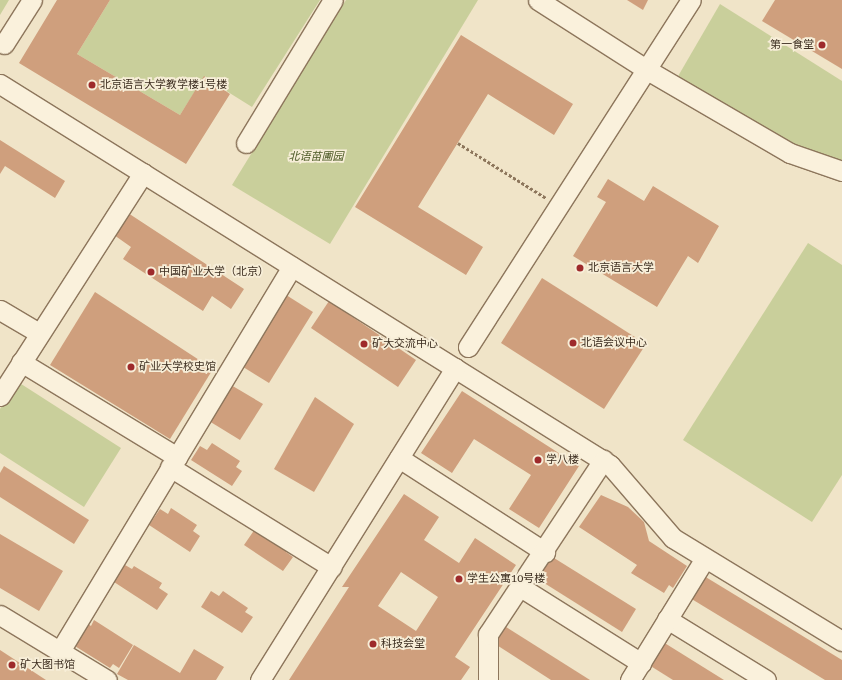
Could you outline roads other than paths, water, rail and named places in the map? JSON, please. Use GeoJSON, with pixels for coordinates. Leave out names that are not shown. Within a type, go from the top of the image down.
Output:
{"type":"FeatureCollection","features":[{"type":"Feature","properties":{"kind":"street"},"geometry":{"type":"LineString","coordinates":[[4,44],[32,0]]}},
{"type":"Feature","properties":{"kind":"street"},"geometry":{"type":"LineString","coordinates":[[246,143],[333,0]]}},
{"type":"Feature","properties":{"kind":"street"},"geometry":{"type":"LineString","coordinates":[[538,0],[649,71],[790,153],[842,171]]}},
{"type":"Feature","properties":{"kind":"street"},"geometry":{"type":"LineString","coordinates":[[468,347],[649,71],[691,0]]}},
{"type":"Feature","properties":{"kind":"street"},"geometry":{"type":"LineString","coordinates":[[0,84],[603,460],[673,538],[842,641]]}},
{"type":"Feature","properties":{"kind":"street"},"geometry":{"type":"LineString","coordinates":[[0,396],[39,333],[143,174]]}},
{"type":"Feature","properties":{"kind":"street"},"geometry":{"type":"LineString","coordinates":[[60,652],[292,266]]}},
{"type":"Feature","properties":{"kind":"street"},"geometry":{"type":"LineString","coordinates":[[0,310],[39,333]]}},
{"type":"Feature","properties":{"kind":"street"},"geometry":{"type":"LineString","coordinates":[[21,362],[331,567]]}},
{"type":"Feature","properties":{"kind":"street"},"geometry":{"type":"LineString","coordinates":[[260,680],[455,368]]}},
{"type":"Feature","properties":{"kind":"street"},"geometry":{"type":"LineString","coordinates":[[399,458],[545,552]]}},
{"type":"Feature","properties":{"kind":"street"},"geometry":{"type":"LineString","coordinates":[[488,680],[488,634],[522,588],[603,460]]}},
{"type":"Feature","properties":{"kind":"street"},"geometry":{"type":"LineString","coordinates":[[630,680],[705,558]]}},
{"type":"Feature","properties":{"kind":"street"},"geometry":{"type":"LineString","coordinates":[[522,588],[641,663]]}},
{"type":"Feature","properties":{"kind":"street"},"geometry":{"type":"LineString","coordinates":[[0,615],[107,680]]}},
{"type":"Feature","properties":{"kind":"street"},"geometry":{"type":"LineString","coordinates":[[667,619],[766,680]]}},
{"type":"Feature","properties":{"kind":"place","name":"第一食堂"},"geometry":{"type":"Point","coordinates":[822,45]}},
{"type":"Feature","properties":{"kind":"place","name":"北京语言大学教学楼1号楼"},"geometry":{"type":"Point","coordinates":[92,85]}},
{"type":"Feature","properties":{"kind":"place","name":"北京语言大学"},"geometry":{"type":"Point","coordinates":[580,268]}},
{"type":"Feature","properties":{"kind":"place","name":"中国矿业大学（北京）"},"geometry":{"type":"Point","coordinates":[151,272]}},
{"type":"Feature","properties":{"kind":"place","name":"北语会议中心"},"geometry":{"type":"Point","coordinates":[573,343]}},
{"type":"Feature","properties":{"kind":"place","name":"矿大交流中心"},"geometry":{"type":"Point","coordinates":[364,344]}},
{"type":"Feature","properties":{"kind":"place","name":"矿业大学校史馆"},"geometry":{"type":"Point","coordinates":[131,367]}},
{"type":"Feature","properties":{"kind":"place","name":"学八楼"},"geometry":{"type":"Point","coordinates":[538,460]}},
{"type":"Feature","properties":{"kind":"place","name":"学生公寓10号楼"},"geometry":{"type":"Point","coordinates":[459,579]}},
{"type":"Feature","properties":{"kind":"place","name":"科技会堂"},"geometry":{"type":"Point","coordinates":[373,644]}},
{"type":"Feature","properties":{"kind":"place","name":"矿大图书馆"},"geometry":{"type":"Point","coordinates":[12,665]}},
{"type":"Feature","properties":{"kind":"park label","name":"北语苗圃园"},"geometry":{"type":"Point","coordinates":[316,157]}}]}
